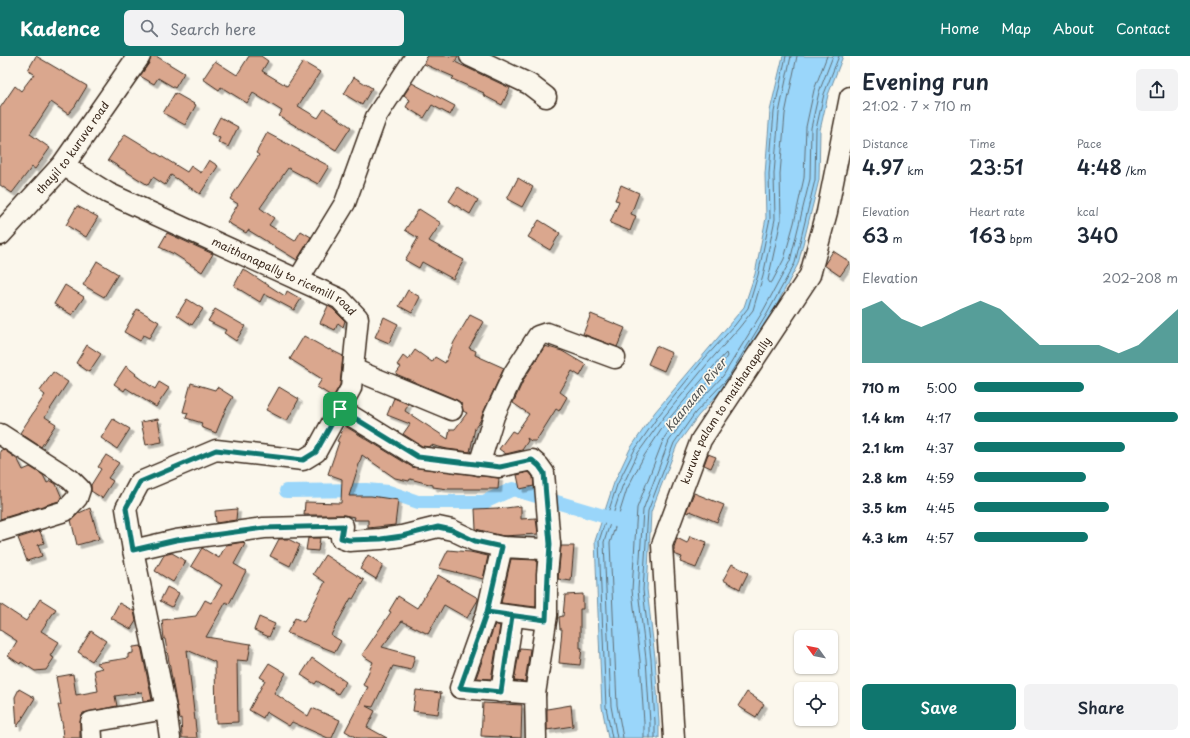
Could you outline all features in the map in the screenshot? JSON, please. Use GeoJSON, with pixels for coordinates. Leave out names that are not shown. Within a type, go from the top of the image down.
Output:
{"type":"FeatureCollection","features":[{"type":"Feature","properties":{"kind":"main road","name":"thayil to kuruva road"},"geometry":{"type":"LineString","coordinates":[[0,234],[63,165],[140,56]]}},
{"type":"Feature","properties":{"kind":"street"},"geometry":{"type":"LineString","coordinates":[[298,280],[345,203],[376,117],[416,56]]}},
{"type":"Feature","properties":{"kind":"street"},"geometry":{"type":"LineString","coordinates":[[470,56],[529,84],[546,97]]}},
{"type":"Feature","properties":{"kind":"street","name":"kuruva palam to maithanapally"},"geometry":{"type":"LineString","coordinates":[[674,738],[662,545],[702,440],[810,275],[827,212],[850,97]]}},
{"type":"Feature","properties":{"kind":"street","name":"maithanapally to ricemill road"},"geometry":{"type":"LineString","coordinates":[[63,165],[108,193],[340,299],[358,318],[351,388],[316,452],[303,460],[216,450],[140,482],[126,508],[133,550],[166,710],[170,738]]}},
{"type":"Feature","properties":{"kind":"street"},"geometry":{"type":"LineString","coordinates":[[478,465],[494,416],[510,380],[538,336],[547,333],[615,358]]}},
{"type":"Feature","properties":{"kind":"street"},"geometry":{"type":"LineString","coordinates":[[353,368],[452,410]]}},
{"type":"Feature","properties":{"kind":"street"},"geometry":{"type":"LineString","coordinates":[[340,409],[418,457],[500,467],[532,460],[544,473],[550,544],[546,620],[535,694],[536,738]]}},
{"type":"Feature","properties":{"kind":"street"},"geometry":{"type":"LineString","coordinates":[[0,434],[70,479],[80,489],[77,498],[65,511],[0,531]]}},
{"type":"Feature","properties":{"kind":"street"},"geometry":{"type":"LineString","coordinates":[[133,550],[176,540],[264,528],[343,526],[341,538],[349,540],[381,539],[402,536],[438,527],[452,530],[475,541],[502,547],[542,549],[550,544]]}},
{"type":"Feature","properties":{"kind":"street"},"geometry":{"type":"LineString","coordinates":[[502,547],[487,612],[460,688],[535,694]]}},
{"type":"Feature","properties":{"kind":"street"},"geometry":{"type":"LineString","coordinates":[[487,612],[546,620]]}},
{"type":"Feature","properties":{"kind":"street"},"geometry":{"type":"LineString","coordinates":[[501,692],[512,616]]}},
{"type":"Feature","properties":{"kind":"street"},"geometry":{"type":"LineString","coordinates":[[92,738],[91,722],[166,710]]}},
{"type":"Feature","properties":{"kind":"water","name":"Kaanaam River"},"geometry":{"type":"Polygon","coordinates":[[[783,56],[843,56],[828,95],[820,130],[819,180],[798,264],[771,316],[730,381],[698,416],[677,445],[651,512],[647,589],[655,658],[659,738],[608,738],[602,707],[595,541],[614,483],[630,449],[655,412],[744,307],[755,274],[766,218],[765,174],[770,111],[783,56]]]}},
{"type":"Feature","properties":{"kind":"building"},"geometry":{"type":"Polygon","coordinates":[[[36,56],[87,86],[75,106],[68,114],[51,102],[30,134],[50,148],[35,169],[32,167],[12,193],[0,185],[0,108],[15,86],[21,91],[34,74],[28,70],[36,56]]]}},
{"type":"Feature","properties":{"kind":"building"},"geometry":{"type":"Polygon","coordinates":[[[151,56],[156,56],[184,73],[175,88],[158,78],[154,84],[140,76],[149,63],[151,56]]]}},
{"type":"Feature","properties":{"kind":"building"},"geometry":{"type":"Polygon","coordinates":[[[249,56],[261,56],[268,61],[262,71],[287,86],[303,62],[320,72],[298,106],[318,118],[324,109],[351,127],[336,150],[279,116],[282,111],[253,93],[247,103],[221,87],[219,90],[203,79],[215,61],[237,75],[249,56]]]}},
{"type":"Feature","properties":{"kind":"building"},"geometry":{"type":"Polygon","coordinates":[[[427,56],[458,56],[455,62],[510,88],[502,105],[483,95],[484,93],[452,79],[454,77],[424,64],[427,56]]]}},
{"type":"Feature","properties":{"kind":"building"},"geometry":{"type":"Polygon","coordinates":[[[354,77],[372,88],[362,105],[344,94],[354,77]]]}},
{"type":"Feature","properties":{"kind":"building"},"geometry":{"type":"Polygon","coordinates":[[[412,83],[455,106],[450,115],[432,105],[424,118],[406,107],[410,100],[404,95],[412,83]]]}},
{"type":"Feature","properties":{"kind":"building"},"geometry":{"type":"Polygon","coordinates":[[[175,93],[196,105],[185,125],[163,113],[175,93]]]}},
{"type":"Feature","properties":{"kind":"building"},"geometry":{"type":"Polygon","coordinates":[[[220,117],[238,127],[228,147],[218,142],[220,138],[211,134],[220,117]]]}},
{"type":"Feature","properties":{"kind":"building"},"geometry":{"type":"Polygon","coordinates":[[[267,133],[329,166],[318,184],[288,168],[260,208],[274,218],[269,225],[295,241],[301,231],[311,237],[297,260],[248,230],[246,233],[227,222],[238,204],[230,199],[259,155],[256,153],[267,133]]]}},
{"type":"Feature","properties":{"kind":"building"},"geometry":{"type":"Polygon","coordinates":[[[125,134],[187,172],[191,166],[201,173],[209,160],[218,166],[200,194],[171,175],[165,185],[153,177],[148,185],[108,160],[125,134]]]}},
{"type":"Feature","properties":{"kind":"building"},"geometry":{"type":"Polygon","coordinates":[[[518,178],[533,187],[522,207],[507,199],[518,178]]]}},
{"type":"Feature","properties":{"kind":"building"},"geometry":{"type":"Polygon","coordinates":[[[621,185],[639,193],[631,214],[636,216],[630,231],[610,223],[619,201],[615,200],[621,185]]]}},
{"type":"Feature","properties":{"kind":"building"},"geometry":{"type":"Polygon","coordinates":[[[458,187],[478,200],[470,214],[449,201],[458,187]]]}},
{"type":"Feature","properties":{"kind":"building"},"geometry":{"type":"Polygon","coordinates":[[[77,206],[98,217],[86,237],[66,225],[77,206]]]}},
{"type":"Feature","properties":{"kind":"building"},"geometry":{"type":"Polygon","coordinates":[[[419,209],[441,223],[429,241],[464,260],[453,279],[422,262],[419,268],[405,260],[418,238],[405,230],[419,209]]]}},
{"type":"Feature","properties":{"kind":"building"},"geometry":{"type":"Polygon","coordinates":[[[539,220],[560,233],[550,250],[528,237],[539,220]]]}},
{"type":"Feature","properties":{"kind":"building"},"geometry":{"type":"Polygon","coordinates":[[[167,233],[213,254],[202,272],[174,254],[159,247],[167,233]]]}},
{"type":"Feature","properties":{"kind":"building"},"geometry":{"type":"Polygon","coordinates":[[[833,251],[850,262],[840,276],[824,265],[833,251]]]}},
{"type":"Feature","properties":{"kind":"building"},"geometry":{"type":"Polygon","coordinates":[[[97,261],[118,274],[104,297],[83,285],[97,261]]]}},
{"type":"Feature","properties":{"kind":"building"},"geometry":{"type":"Polygon","coordinates":[[[243,269],[285,296],[287,291],[301,299],[294,310],[264,294],[260,302],[234,286],[243,269]]]}},
{"type":"Feature","properties":{"kind":"building"},"geometry":{"type":"Polygon","coordinates":[[[65,285],[84,297],[72,315],[54,304],[65,285]]]}},
{"type":"Feature","properties":{"kind":"building"},"geometry":{"type":"Polygon","coordinates":[[[408,290],[420,297],[412,313],[399,306],[408,290]]]}},
{"type":"Feature","properties":{"kind":"building"},"geometry":{"type":"Polygon","coordinates":[[[187,299],[203,309],[192,325],[177,315],[187,299]]]}},
{"type":"Feature","properties":{"kind":"building"},"geometry":{"type":"Polygon","coordinates":[[[328,306],[345,321],[343,327],[338,323],[335,330],[320,323],[328,306]]]}},
{"type":"Feature","properties":{"kind":"building"},"geometry":{"type":"Polygon","coordinates":[[[137,309],[159,322],[149,338],[143,335],[140,341],[124,332],[137,309]]]}},
{"type":"Feature","properties":{"kind":"building"},"geometry":{"type":"Polygon","coordinates":[[[215,309],[245,326],[236,341],[224,333],[226,330],[208,321],[215,309]]]}},
{"type":"Feature","properties":{"kind":"building"},"geometry":{"type":"Polygon","coordinates":[[[591,314],[625,328],[617,347],[583,334],[591,314]]]}},
{"type":"Feature","properties":{"kind":"building"},"geometry":{"type":"Polygon","coordinates":[[[470,315],[484,322],[469,348],[476,351],[475,355],[504,368],[480,421],[475,428],[470,452],[431,445],[430,447],[422,446],[403,434],[410,424],[387,415],[394,398],[408,404],[405,411],[448,439],[450,429],[455,429],[467,413],[463,411],[461,403],[457,400],[396,374],[401,367],[397,365],[403,356],[408,360],[415,350],[432,362],[435,357],[445,363],[454,342],[470,315]]]}},
{"type":"Feature","properties":{"kind":"building"},"geometry":{"type":"Polygon","coordinates":[[[384,317],[398,324],[389,343],[375,337],[384,317]]]}},
{"type":"Feature","properties":{"kind":"building"},"geometry":{"type":"Polygon","coordinates":[[[304,336],[343,356],[340,385],[333,397],[317,387],[322,379],[290,359],[304,336]]]}},
{"type":"Feature","properties":{"kind":"building"},"geometry":{"type":"Polygon","coordinates":[[[87,345],[101,354],[89,372],[76,363],[87,345]]]}},
{"type":"Feature","properties":{"kind":"building"},"geometry":{"type":"Polygon","coordinates":[[[545,346],[562,351],[586,365],[580,376],[572,371],[560,392],[567,397],[559,411],[556,409],[536,441],[531,441],[527,438],[528,441],[522,450],[506,454],[499,449],[512,431],[516,433],[529,414],[513,403],[524,379],[545,346]]]}},
{"type":"Feature","properties":{"kind":"building"},"geometry":{"type":"Polygon","coordinates":[[[656,346],[672,353],[664,371],[648,364],[656,346]]]}},
{"type":"Feature","properties":{"kind":"building"},"geometry":{"type":"Polygon","coordinates":[[[126,366],[136,374],[135,375],[155,389],[159,382],[169,388],[156,407],[126,388],[124,391],[114,384],[126,366]]]}},
{"type":"Feature","properties":{"kind":"building"},"geometry":{"type":"Polygon","coordinates":[[[53,372],[68,382],[45,417],[56,424],[41,447],[20,433],[45,395],[40,391],[53,372]]]}},
{"type":"Feature","properties":{"kind":"building"},"geometry":{"type":"Polygon","coordinates":[[[191,383],[215,390],[217,387],[233,397],[225,411],[216,433],[201,427],[202,423],[186,418],[188,413],[183,412],[191,383]]]}},
{"type":"Feature","properties":{"kind":"building"},"geometry":{"type":"Polygon","coordinates":[[[279,387],[299,399],[287,421],[266,410],[279,387]]]}},
{"type":"Feature","properties":{"kind":"building"},"geometry":{"type":"Polygon","coordinates":[[[113,419],[130,429],[117,449],[101,438],[113,419]]]}},
{"type":"Feature","properties":{"kind":"building"},"geometry":{"type":"Polygon","coordinates":[[[158,419],[162,442],[146,445],[141,422],[158,419]]]}},
{"type":"Feature","properties":{"kind":"building"},"geometry":{"type":"Polygon","coordinates":[[[345,426],[412,467],[499,478],[498,489],[448,489],[433,487],[433,485],[410,479],[409,481],[395,478],[362,455],[349,496],[371,496],[398,500],[395,525],[368,528],[368,520],[354,520],[355,517],[343,515],[304,515],[305,502],[341,503],[342,479],[328,474],[339,442],[337,441],[345,426]]]}},
{"type":"Feature","properties":{"kind":"building"},"geometry":{"type":"Polygon","coordinates":[[[3,449],[18,460],[23,470],[30,467],[43,475],[47,483],[51,481],[56,484],[62,498],[59,501],[0,519],[0,451],[3,449]]]}},
{"type":"Feature","properties":{"kind":"building"},"geometry":{"type":"Polygon","coordinates":[[[708,454],[716,457],[711,468],[704,465],[708,454]]]}},
{"type":"Feature","properties":{"kind":"building"},"geometry":{"type":"Polygon","coordinates":[[[106,455],[119,463],[108,478],[113,481],[102,498],[91,491],[91,485],[101,469],[98,467],[106,455]]]}},
{"type":"Feature","properties":{"kind":"building"},"geometry":{"type":"Polygon","coordinates":[[[529,472],[533,477],[534,486],[520,489],[517,475],[529,472]]]}},
{"type":"Feature","properties":{"kind":"building"},"geometry":{"type":"Polygon","coordinates":[[[694,493],[724,505],[717,522],[690,511],[689,513],[686,512],[694,493]]]}},
{"type":"Feature","properties":{"kind":"building"},"geometry":{"type":"Polygon","coordinates":[[[521,506],[521,519],[536,518],[538,534],[503,536],[476,529],[475,509],[498,509],[521,506]]]}},
{"type":"Feature","properties":{"kind":"building"},"geometry":{"type":"Polygon","coordinates":[[[90,508],[99,539],[77,545],[71,520],[79,513],[90,508]]]}},
{"type":"Feature","properties":{"kind":"building"},"geometry":{"type":"Polygon","coordinates":[[[237,509],[236,520],[216,523],[215,511],[237,509]]]}},
{"type":"Feature","properties":{"kind":"building"},"geometry":{"type":"Polygon","coordinates":[[[40,531],[44,543],[38,545],[42,556],[27,561],[18,538],[40,531]]]}},
{"type":"Feature","properties":{"kind":"building"},"geometry":{"type":"Polygon","coordinates":[[[690,536],[707,542],[696,568],[680,562],[682,557],[674,554],[674,547],[677,538],[687,543],[690,536]]]}},
{"type":"Feature","properties":{"kind":"building"},"geometry":{"type":"Polygon","coordinates":[[[308,538],[320,538],[318,551],[306,550],[308,538]]]}},
{"type":"Feature","properties":{"kind":"building"},"geometry":{"type":"Polygon","coordinates":[[[279,539],[288,539],[300,545],[290,566],[270,556],[279,539]]]}},
{"type":"Feature","properties":{"kind":"building"},"geometry":{"type":"Polygon","coordinates":[[[243,542],[245,544],[234,564],[246,571],[229,604],[226,602],[206,637],[251,644],[248,661],[237,660],[238,722],[216,723],[215,662],[187,650],[197,738],[182,738],[181,718],[179,719],[164,639],[162,620],[196,616],[205,600],[211,603],[222,585],[191,566],[202,548],[219,558],[226,545],[243,542]]]}},
{"type":"Feature","properties":{"kind":"building"},"geometry":{"type":"Polygon","coordinates":[[[561,546],[574,546],[571,581],[558,579],[561,546]]]}},
{"type":"Feature","properties":{"kind":"building"},"geometry":{"type":"Polygon","coordinates":[[[448,550],[470,552],[488,556],[483,579],[439,568],[448,550]]]}},
{"type":"Feature","properties":{"kind":"building"},"geometry":{"type":"Polygon","coordinates":[[[172,553],[186,561],[173,582],[155,571],[164,555],[172,553]]]}},
{"type":"Feature","properties":{"kind":"building"},"geometry":{"type":"Polygon","coordinates":[[[325,555],[364,580],[353,599],[351,598],[331,635],[341,641],[335,652],[287,633],[295,618],[304,622],[325,582],[313,574],[325,555]]]}},
{"type":"Feature","properties":{"kind":"building"},"geometry":{"type":"Polygon","coordinates":[[[368,555],[383,565],[376,579],[360,569],[368,555]]]}},
{"type":"Feature","properties":{"kind":"building"},"geometry":{"type":"Polygon","coordinates":[[[511,559],[537,560],[536,607],[501,603],[511,559]]]}},
{"type":"Feature","properties":{"kind":"building"},"geometry":{"type":"Polygon","coordinates":[[[732,564],[748,573],[740,589],[723,580],[732,564]]]}},
{"type":"Feature","properties":{"kind":"building"},"geometry":{"type":"Polygon","coordinates":[[[438,575],[478,598],[478,600],[467,618],[444,605],[428,634],[402,621],[382,647],[415,656],[411,670],[393,666],[373,707],[366,706],[375,711],[367,727],[387,738],[357,738],[345,731],[368,687],[363,685],[373,662],[362,655],[391,612],[389,611],[398,596],[417,608],[438,575]]]}},
{"type":"Feature","properties":{"kind":"building"},"geometry":{"type":"Polygon","coordinates":[[[167,587],[179,593],[172,607],[160,601],[167,587]]]}},
{"type":"Feature","properties":{"kind":"building"},"geometry":{"type":"Polygon","coordinates":[[[583,594],[583,609],[580,609],[580,648],[582,648],[580,665],[559,663],[562,629],[560,629],[559,617],[563,616],[565,595],[583,594]]]}},
{"type":"Feature","properties":{"kind":"building"},"geometry":{"type":"Polygon","coordinates":[[[40,599],[56,609],[41,631],[59,642],[50,656],[54,658],[46,670],[35,671],[8,656],[17,641],[0,630],[0,604],[26,621],[40,599]]]}},
{"type":"Feature","properties":{"kind":"building"},"geometry":{"type":"Polygon","coordinates":[[[119,603],[134,611],[136,621],[131,629],[111,618],[119,603]]]}},
{"type":"Feature","properties":{"kind":"building"},"geometry":{"type":"Polygon","coordinates":[[[259,617],[275,624],[269,637],[254,630],[259,617]]]}},
{"type":"Feature","properties":{"kind":"building"},"geometry":{"type":"Polygon","coordinates":[[[495,624],[500,626],[491,679],[476,678],[495,624]]]}},
{"type":"Feature","properties":{"kind":"building"},"geometry":{"type":"Polygon","coordinates":[[[91,631],[106,641],[92,661],[78,652],[91,631]]]}},
{"type":"Feature","properties":{"kind":"building"},"geometry":{"type":"Polygon","coordinates":[[[141,646],[152,700],[143,701],[142,692],[115,696],[117,706],[83,713],[80,722],[80,738],[63,738],[63,727],[58,705],[61,705],[56,677],[73,674],[76,695],[98,691],[94,670],[103,668],[96,663],[128,658],[128,654],[133,653],[133,647],[141,646]]]}},
{"type":"Feature","properties":{"kind":"building"},"geometry":{"type":"Polygon","coordinates":[[[520,648],[530,649],[525,682],[514,681],[520,648]]]}},
{"type":"Feature","properties":{"kind":"building"},"geometry":{"type":"Polygon","coordinates":[[[312,658],[346,682],[338,694],[317,681],[315,684],[301,675],[312,658]]]}},
{"type":"Feature","properties":{"kind":"building"},"geometry":{"type":"Polygon","coordinates":[[[269,663],[286,673],[274,693],[308,716],[312,708],[340,720],[332,738],[328,738],[292,722],[289,726],[266,712],[263,718],[249,710],[265,680],[260,677],[269,663]]]}},
{"type":"Feature","properties":{"kind":"building"},"geometry":{"type":"Polygon","coordinates":[[[19,689],[35,698],[17,727],[15,697],[19,689]]]}},
{"type":"Feature","properties":{"kind":"building"},"geometry":{"type":"Polygon","coordinates":[[[416,690],[441,693],[438,714],[413,711],[416,690]]]}},
{"type":"Feature","properties":{"kind":"building"},"geometry":{"type":"Polygon","coordinates":[[[747,692],[764,704],[756,717],[738,706],[747,692]]]}},
{"type":"Feature","properties":{"kind":"building"},"geometry":{"type":"Polygon","coordinates":[[[483,703],[522,705],[521,738],[481,736],[483,703]]]}},
{"type":"Feature","properties":{"kind":"building"},"geometry":{"type":"Polygon","coordinates":[[[571,705],[573,726],[547,730],[547,709],[571,705]]]}},
{"type":"Feature","properties":{"kind":"waterway"},"geometry":{"type":"LineString","coordinates":[[286,491],[366,490],[389,492],[418,502],[484,502],[513,489],[620,521]]}},
{"type":"Feature","properties":{"kind":"route"},"geometry":{"type":"LineString","coordinates":[[340,409],[316,452],[303,460],[216,450],[140,482],[126,508],[133,550],[176,540],[264,528],[343,526],[341,538],[349,540],[381,539],[402,536],[438,527],[452,530],[475,541],[502,547],[487,612],[512,616],[501,692],[460,688],[487,612],[546,620],[550,544],[544,473],[532,460],[500,467],[418,457],[340,409]]}}]}
